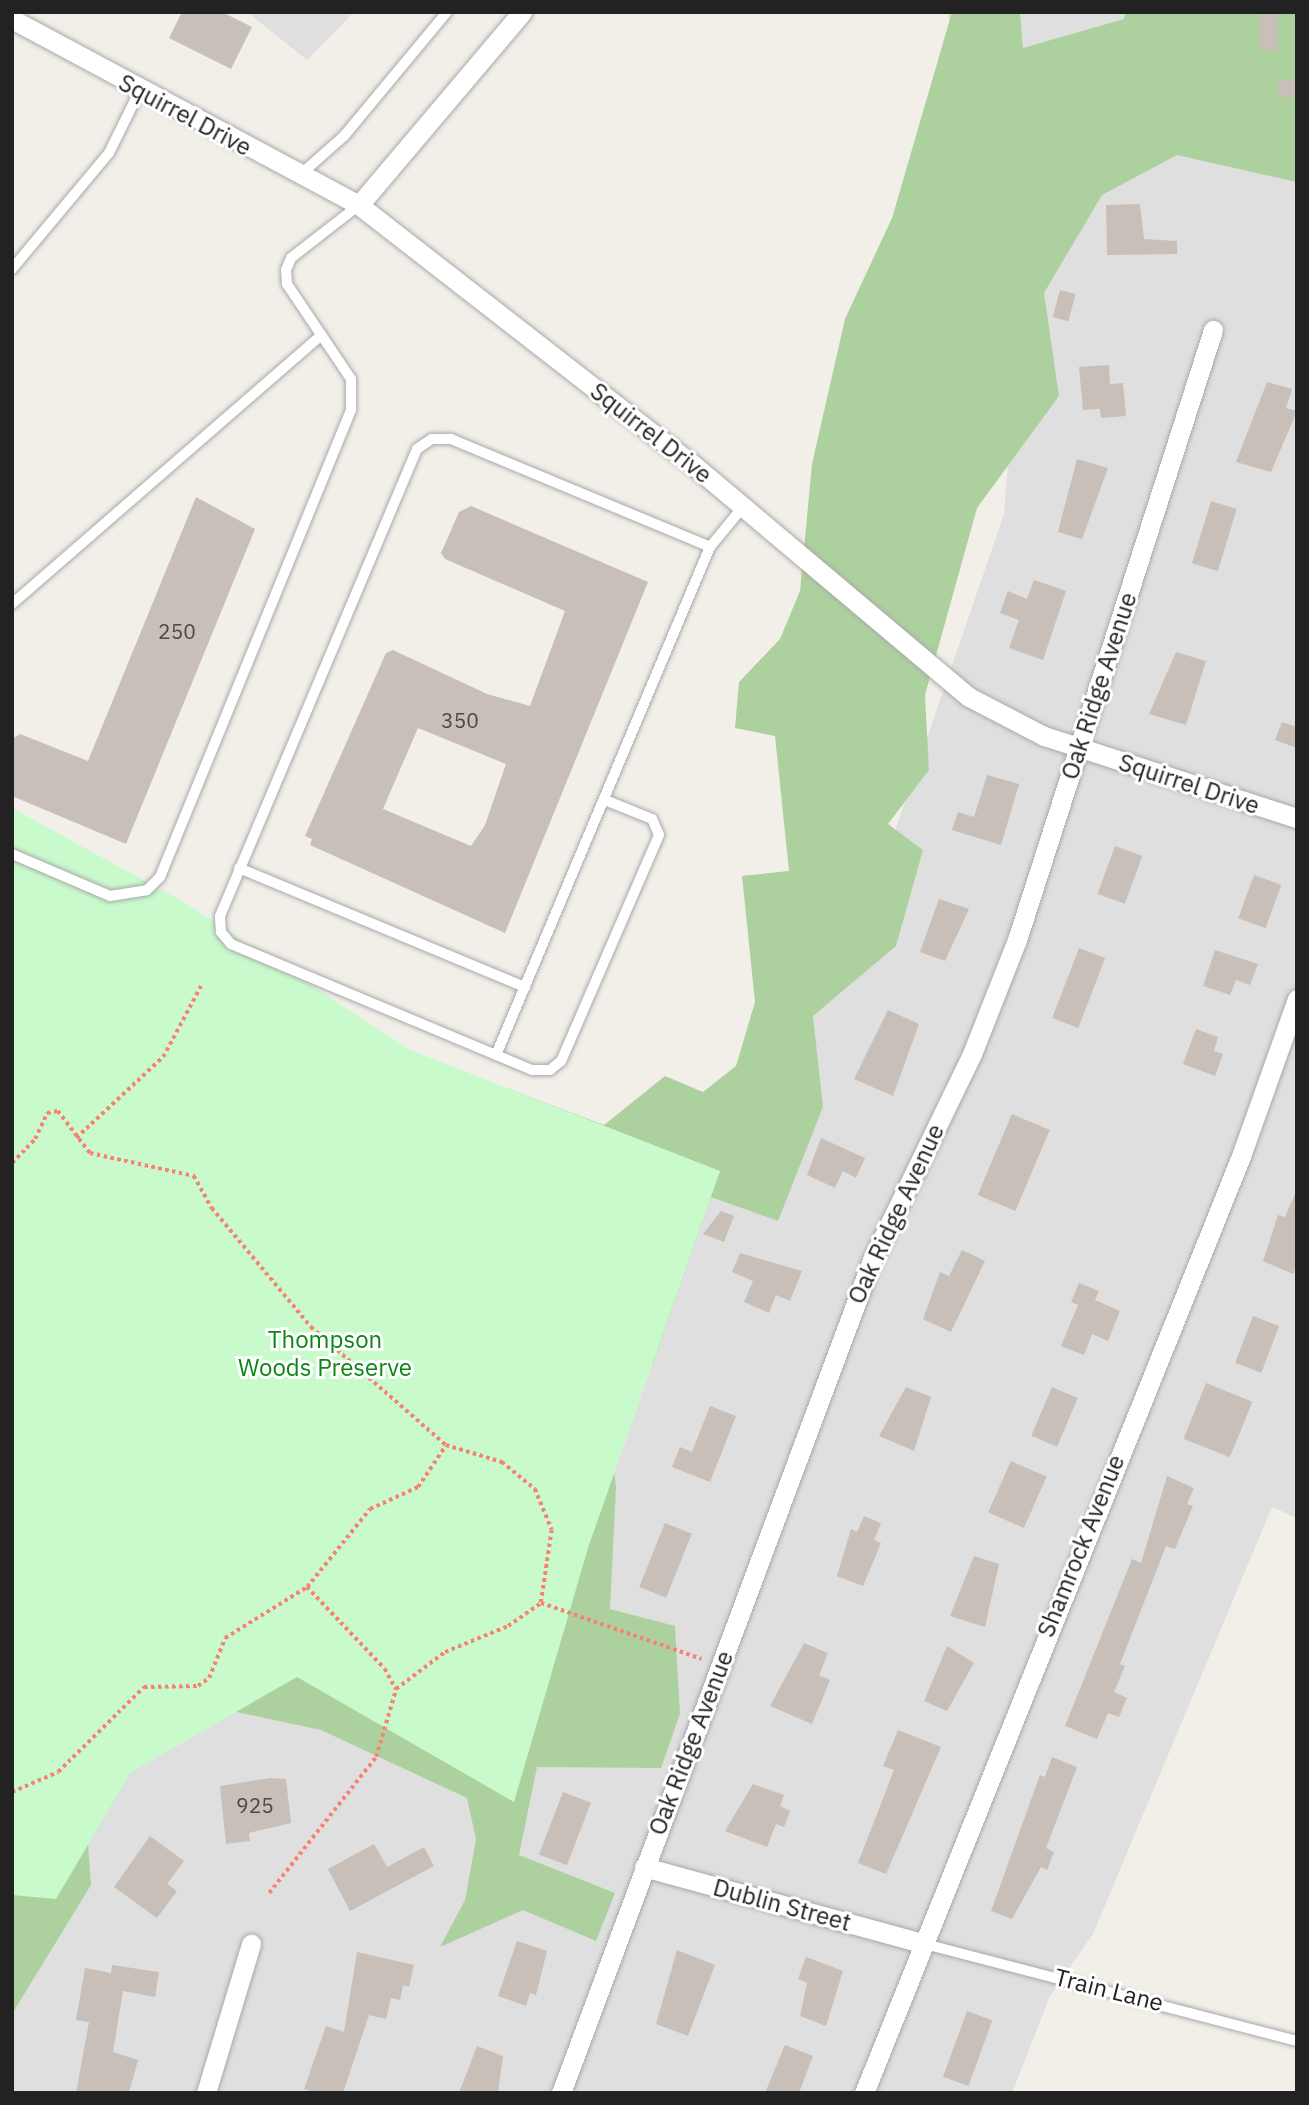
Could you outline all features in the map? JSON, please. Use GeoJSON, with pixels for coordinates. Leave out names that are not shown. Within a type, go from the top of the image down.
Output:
{"type":"FeatureCollection","features":[{"type":"Feature","properties":{"kind":"street"},"geometry":{"type":"LineString","coordinates":[[359,205],[522,12]]}},
{"type":"Feature","properties":{"kind":"street","name":"Squirrel Drive"},"geometry":{"type":"LineString","coordinates":[[12,19],[139,92],[359,205],[742,508],[969,697],[1079,749],[1297,818]]}},
{"type":"Feature","properties":{"kind":"street","name":"Oak Ridge Avenue"},"geometry":{"type":"LineString","coordinates":[[561,2093],[872,1260],[972,1054],[1079,749],[1213,330]]}},
{"type":"Feature","properties":{"kind":"street","name":"Shamrock Avenue"},"geometry":{"type":"LineString","coordinates":[[864,2093],[920,1943],[1241,1156],[1297,999]]}},
{"type":"Feature","properties":{"kind":"street","name":"Dublin Street"},"geometry":{"type":"LineString","coordinates":[[644,1867],[920,1943]]}},
{"type":"Feature","properties":{"kind":"street"},"geometry":{"type":"LineString","coordinates":[[206,2093],[251,1944]]}},
{"type":"Feature","properties":{"kind":"lane"},"geometry":{"type":"LineString","coordinates":[[301,174],[344,136],[447,12]]}},
{"type":"Feature","properties":{"kind":"lane"},"geometry":{"type":"LineString","coordinates":[[12,269],[109,153],[139,92]]}},
{"type":"Feature","properties":{"kind":"lane"},"geometry":{"type":"LineString","coordinates":[[12,853],[110,896],[147,890],[160,877],[351,410],[351,379],[287,284],[286,270],[290,258],[359,205]]}},
{"type":"Feature","properties":{"kind":"lane"},"geometry":{"type":"LineString","coordinates":[[12,604],[321,335]]}},
{"type":"Feature","properties":{"kind":"lane"},"geometry":{"type":"LineString","coordinates":[[605,800],[652,819],[659,835],[561,1061],[550,1070],[532,1070],[231,944],[221,932],[219,916],[417,449],[432,439],[452,439],[710,547]]}},
{"type":"Feature","properties":{"kind":"lane"},"geometry":{"type":"LineString","coordinates":[[496,1055],[710,547],[742,508]]}},
{"type":"Feature","properties":{"kind":"lane"},"geometry":{"type":"LineString","coordinates":[[239,868],[525,987]]}},
{"type":"Feature","properties":{"kind":"lane","name":"Train Lane"},"geometry":{"type":"LineString","coordinates":[[920,1943],[1297,2041]]}},
{"type":"Feature","properties":{"kind":"path"},"geometry":{"type":"LineString","coordinates":[[76,1138],[163,1057],[202,984]]}},
{"type":"Feature","properties":{"kind":"path"},"geometry":{"type":"LineString","coordinates":[[12,1163],[35,1139],[47,1113],[58,1111],[76,1138],[100,1156],[167,1165],[194,1176],[212,1208],[311,1327],[446,1444],[502,1462],[535,1489],[552,1530],[541,1603],[508,1626],[445,1652],[396,1689],[376,1757],[269,1893]]}},
{"type":"Feature","properties":{"kind":"path"},"geometry":{"type":"LineString","coordinates":[[12,1792],[58,1772],[144,1688],[198,1686],[209,1678],[225,1638],[307,1587],[370,1509],[418,1488],[446,1444]]}},
{"type":"Feature","properties":{"kind":"path"},"geometry":{"type":"LineString","coordinates":[[307,1587],[385,1669],[396,1689]]}},
{"type":"Feature","properties":{"kind":"path"},"geometry":{"type":"LineString","coordinates":[[541,1603],[680,1654],[722,1663]]}},
{"type":"Feature","properties":{"kind":"shaded area"},"geometry":{"type":"Polygon","coordinates":[[[247,12],[354,12],[307,60],[247,12]]]}},
{"type":"Feature","properties":{"kind":"shaded area"},"geometry":{"type":"Polygon","coordinates":[[[947,12],[1297,12],[1297,1518],[1272,1507],[1093,1934],[1050,1996],[1012,2093],[12,2093],[12,1895],[56,1898],[131,1772],[297,1677],[588,1548],[720,1171],[874,892],[1004,514],[1021,291],[947,12]]]}},
{"type":"Feature","properties":{"kind":"green space","name":"Thompson Woods Preserve"},"geometry":{"type":"Polygon","coordinates":[[[952,12],[1020,12],[1023,48],[1124,19],[1125,12],[1297,12],[1297,182],[1177,155],[1102,195],[1044,293],[1059,396],[977,508],[925,695],[929,770],[888,824],[923,850],[896,946],[813,1016],[823,1107],[778,1221],[711,1197],[653,1363],[602,1379],[616,1487],[610,1609],[675,1626],[680,1714],[661,1768],[537,1767],[519,1855],[615,1893],[596,1941],[523,1910],[440,1947],[465,1900],[476,1839],[467,1798],[321,1730],[212,1707],[131,1772],[88,1844],[91,1885],[12,2014],[12,883],[429,1088],[504,1087],[604,1125],[665,1076],[703,1092],[736,1066],[755,1002],[742,876],[789,871],[775,736],[735,728],[739,682],[780,639],[800,591],[812,464],[845,319],[892,218],[952,12]]]}},
{"type":"Feature","properties":{"kind":"green space","name":"Thompson Woods Preserve"},"geometry":{"type":"Polygon","coordinates":[[[12,808],[187,904],[410,1050],[720,1171],[588,1548],[514,1802],[297,1677],[131,1772],[56,1899],[12,1895],[12,808]]]}},
{"type":"Feature","properties":{"kind":"building"},"geometry":{"type":"Polygon","coordinates":[[[182,12],[222,12],[252,27],[231,69],[169,38],[182,12]]]}},
{"type":"Feature","properties":{"kind":"building"},"geometry":{"type":"Polygon","coordinates":[[[1260,12],[1277,12],[1277,51],[1260,51],[1260,12]]]}},
{"type":"Feature","properties":{"kind":"building"},"geometry":{"type":"Polygon","coordinates":[[[1278,80],[1297,80],[1297,97],[1278,97],[1278,80]]]}},
{"type":"Feature","properties":{"kind":"building"},"geometry":{"type":"Polygon","coordinates":[[[1140,204],[1144,239],[1177,241],[1177,254],[1107,255],[1106,205],[1140,204]]]}},
{"type":"Feature","properties":{"kind":"building"},"geometry":{"type":"Polygon","coordinates":[[[1060,290],[1075,294],[1068,321],[1053,317],[1060,290]]]}},
{"type":"Feature","properties":{"kind":"building"},"geometry":{"type":"Polygon","coordinates":[[[1109,365],[1110,384],[1123,383],[1126,416],[1101,418],[1100,409],[1083,410],[1079,367],[1109,365]]]}},
{"type":"Feature","properties":{"kind":"building"},"geometry":{"type":"Polygon","coordinates":[[[1267,382],[1292,389],[1286,408],[1297,411],[1271,472],[1236,462],[1267,382]]]}},
{"type":"Feature","properties":{"kind":"building"},"geometry":{"type":"Polygon","coordinates":[[[1077,459],[1108,468],[1082,539],[1058,532],[1077,459]]]}},
{"type":"Feature","properties":{"kind":"building"},"geometry":{"type":"Polygon","coordinates":[[[196,497],[255,529],[126,844],[12,796],[12,739],[20,734],[88,761],[196,497]]]}},
{"type":"Feature","properties":{"kind":"building"},"geometry":{"type":"Polygon","coordinates":[[[1211,501],[1237,509],[1218,571],[1192,563],[1211,501]]]}},
{"type":"Feature","properties":{"kind":"building"},"geometry":{"type":"Polygon","coordinates":[[[471,506],[648,582],[505,933],[310,845],[312,839],[305,836],[386,653],[393,650],[487,694],[530,706],[565,611],[445,559],[441,553],[459,512],[471,506]],[[418,728],[383,809],[471,846],[485,825],[506,764],[418,728]]]}},
{"type":"Feature","properties":{"kind":"building"},"geometry":{"type":"Polygon","coordinates":[[[1034,580],[1066,591],[1043,660],[1009,648],[1019,620],[1000,613],[1008,591],[1027,599],[1034,580]]]}},
{"type":"Feature","properties":{"kind":"building"},"geometry":{"type":"Polygon","coordinates":[[[1176,652],[1206,661],[1186,725],[1149,714],[1176,652]]]}},
{"type":"Feature","properties":{"kind":"building"},"geometry":{"type":"Polygon","coordinates":[[[1282,722],[1297,727],[1297,748],[1275,740],[1282,722]]]}},
{"type":"Feature","properties":{"kind":"building"},"geometry":{"type":"Polygon","coordinates":[[[987,775],[1019,784],[1001,845],[952,830],[958,812],[974,817],[987,775]]]}},
{"type":"Feature","properties":{"kind":"building"},"geometry":{"type":"Polygon","coordinates":[[[1115,846],[1142,856],[1125,904],[1098,894],[1115,846]]]}},
{"type":"Feature","properties":{"kind":"building"},"geometry":{"type":"Polygon","coordinates":[[[1254,875],[1281,885],[1266,928],[1238,918],[1254,875]]]}},
{"type":"Feature","properties":{"kind":"building"},"geometry":{"type":"Polygon","coordinates":[[[939,899],[969,909],[945,961],[920,952],[939,899]]]}},
{"type":"Feature","properties":{"kind":"building"},"geometry":{"type":"Polygon","coordinates":[[[1079,948],[1105,958],[1078,1028],[1052,1018],[1079,948]]]}},
{"type":"Feature","properties":{"kind":"building"},"geometry":{"type":"Polygon","coordinates":[[[1215,950],[1258,964],[1250,985],[1236,980],[1230,995],[1203,986],[1215,950]]]}},
{"type":"Feature","properties":{"kind":"building"},"geometry":{"type":"Polygon","coordinates":[[[888,1010],[919,1024],[893,1096],[854,1079],[888,1010]]]}},
{"type":"Feature","properties":{"kind":"building"},"geometry":{"type":"Polygon","coordinates":[[[1196,1029],[1218,1037],[1214,1051],[1223,1054],[1215,1076],[1183,1064],[1196,1029]]]}},
{"type":"Feature","properties":{"kind":"building"},"geometry":{"type":"Polygon","coordinates":[[[1012,1114],[1050,1130],[1015,1211],[978,1195],[1012,1114]]]}},
{"type":"Feature","properties":{"kind":"building"},"geometry":{"type":"Polygon","coordinates":[[[821,1138],[865,1158],[856,1178],[843,1171],[835,1188],[807,1175],[821,1138]]]}},
{"type":"Feature","properties":{"kind":"building"},"geometry":{"type":"Polygon","coordinates":[[[1297,1189],[1297,1265],[1293,1274],[1263,1261],[1278,1215],[1285,1217],[1297,1189]]]}},
{"type":"Feature","properties":{"kind":"building"},"geometry":{"type":"Polygon","coordinates":[[[721,1211],[734,1216],[724,1242],[703,1234],[721,1211]]]}},
{"type":"Feature","properties":{"kind":"building"},"geometry":{"type":"Polygon","coordinates":[[[962,1250],[985,1261],[951,1332],[923,1319],[940,1272],[949,1276],[962,1250]]]}},
{"type":"Feature","properties":{"kind":"building"},"geometry":{"type":"Polygon","coordinates":[[[740,1253],[802,1271],[790,1301],[776,1295],[769,1313],[744,1302],[753,1281],[732,1272],[740,1253]]]}},
{"type":"Feature","properties":{"kind":"building"},"geometry":{"type":"Polygon","coordinates":[[[1079,1283],[1099,1291],[1095,1300],[1120,1311],[1108,1341],[1092,1334],[1084,1355],[1061,1346],[1078,1305],[1071,1302],[1079,1283]]]}},
{"type":"Feature","properties":{"kind":"building"},"geometry":{"type":"Polygon","coordinates":[[[1253,1316],[1279,1326],[1261,1373],[1235,1363],[1253,1316]]]}},
{"type":"Feature","properties":{"kind":"building"},"geometry":{"type":"Polygon","coordinates":[[[1206,1383],[1252,1402],[1230,1457],[1184,1439],[1206,1383]]]}},
{"type":"Feature","properties":{"kind":"building"},"geometry":{"type":"Polygon","coordinates":[[[906,1387],[931,1397],[914,1451],[879,1436],[906,1387]]]}},
{"type":"Feature","properties":{"kind":"building"},"geometry":{"type":"Polygon","coordinates":[[[1052,1387],[1078,1398],[1057,1447],[1031,1436],[1052,1387]]]}},
{"type":"Feature","properties":{"kind":"building"},"geometry":{"type":"Polygon","coordinates":[[[710,1406],[736,1416],[710,1482],[672,1467],[680,1447],[692,1452],[710,1406]]]}},
{"type":"Feature","properties":{"kind":"building"},"geometry":{"type":"Polygon","coordinates":[[[1011,1461],[1047,1477],[1024,1528],[988,1512],[1011,1461]]]}},
{"type":"Feature","properties":{"kind":"building"},"geometry":{"type":"Polygon","coordinates":[[[1167,1476],[1194,1488],[1187,1504],[1193,1506],[1175,1549],[1166,1546],[1120,1664],[1125,1666],[1114,1692],[1127,1698],[1119,1717],[1108,1713],[1097,1739],[1065,1726],[1132,1559],[1141,1563],[1167,1476]]]}},
{"type":"Feature","properties":{"kind":"building"},"geometry":{"type":"Polygon","coordinates":[[[864,1516],[881,1523],[874,1540],[881,1543],[863,1586],[837,1576],[851,1529],[857,1532],[864,1516]]]}},
{"type":"Feature","properties":{"kind":"building"},"geometry":{"type":"Polygon","coordinates":[[[665,1523],[692,1534],[666,1598],[639,1587],[665,1523]]]}},
{"type":"Feature","properties":{"kind":"building"},"geometry":{"type":"Polygon","coordinates":[[[974,1556],[999,1564],[985,1627],[950,1616],[974,1556]]]}},
{"type":"Feature","properties":{"kind":"building"},"geometry":{"type":"Polygon","coordinates":[[[804,1643],[828,1653],[819,1675],[830,1680],[812,1724],[770,1706],[804,1643]]]}},
{"type":"Feature","properties":{"kind":"building"},"geometry":{"type":"Polygon","coordinates":[[[947,1646],[974,1663],[947,1711],[924,1701],[947,1646]]]}},
{"type":"Feature","properties":{"kind":"building"},"geometry":{"type":"Polygon","coordinates":[[[898,1730],[941,1747],[886,1874],[858,1863],[894,1770],[883,1766],[898,1730]]]}},
{"type":"Feature","properties":{"kind":"building"},"geometry":{"type":"Polygon","coordinates":[[[1052,1757],[1077,1767],[1046,1848],[1054,1852],[1047,1870],[1041,1867],[1012,1919],[991,1911],[1040,1775],[1045,1777],[1052,1757]]]}},
{"type":"Feature","properties":{"kind":"building"},"geometry":{"type":"Polygon","coordinates":[[[270,1778],[286,1779],[291,1823],[249,1833],[250,1841],[226,1844],[220,1786],[270,1778]]]}},
{"type":"Feature","properties":{"kind":"building"},"geometry":{"type":"Polygon","coordinates":[[[753,1784],[784,1795],[780,1806],[790,1811],[784,1827],[776,1824],[767,1847],[725,1831],[753,1784]]]}},
{"type":"Feature","properties":{"kind":"building"},"geometry":{"type":"Polygon","coordinates":[[[563,1792],[591,1803],[567,1865],[539,1855],[563,1792]]]}},
{"type":"Feature","properties":{"kind":"building"},"geometry":{"type":"Polygon","coordinates":[[[150,1836],[184,1861],[167,1884],[177,1891],[157,1918],[114,1887],[150,1836]]]}},
{"type":"Feature","properties":{"kind":"building"},"geometry":{"type":"Polygon","coordinates":[[[374,1844],[387,1867],[424,1847],[434,1866],[350,1911],[328,1869],[374,1844]]]}},
{"type":"Feature","properties":{"kind":"building"},"geometry":{"type":"Polygon","coordinates":[[[517,1941],[547,1951],[536,1995],[530,1993],[526,2006],[498,1996],[517,1941]]]}},
{"type":"Feature","properties":{"kind":"building"},"geometry":{"type":"Polygon","coordinates":[[[677,1950],[715,1965],[688,2036],[656,2024],[677,1950]]]}},
{"type":"Feature","properties":{"kind":"building"},"geometry":{"type":"Polygon","coordinates":[[[357,1952],[414,1965],[409,1987],[403,1985],[400,2000],[391,1998],[386,2019],[369,2015],[343,2093],[316,2093],[304,2089],[326,2026],[344,2032],[357,1952]]]}},
{"type":"Feature","properties":{"kind":"building"},"geometry":{"type":"Polygon","coordinates":[[[806,1957],[843,1971],[826,2026],[800,2016],[807,1983],[798,1979],[806,1957]]]}},
{"type":"Feature","properties":{"kind":"building"},"geometry":{"type":"Polygon","coordinates":[[[112,1965],[159,1972],[155,1997],[123,1991],[113,2052],[138,2060],[129,2093],[76,2093],[89,2022],[76,2020],[85,1968],[111,1973],[112,1965]]]}},
{"type":"Feature","properties":{"kind":"building"},"geometry":{"type":"Polygon","coordinates":[[[967,2011],[992,2020],[968,2086],[943,2077],[967,2011]]]}},
{"type":"Feature","properties":{"kind":"building"},"geometry":{"type":"Polygon","coordinates":[[[785,2045],[813,2056],[799,2093],[765,2093],[785,2045]]]}},
{"type":"Feature","properties":{"kind":"building"},"geometry":{"type":"Polygon","coordinates":[[[477,2046],[503,2056],[498,2093],[459,2093],[477,2046]]]}}]}
